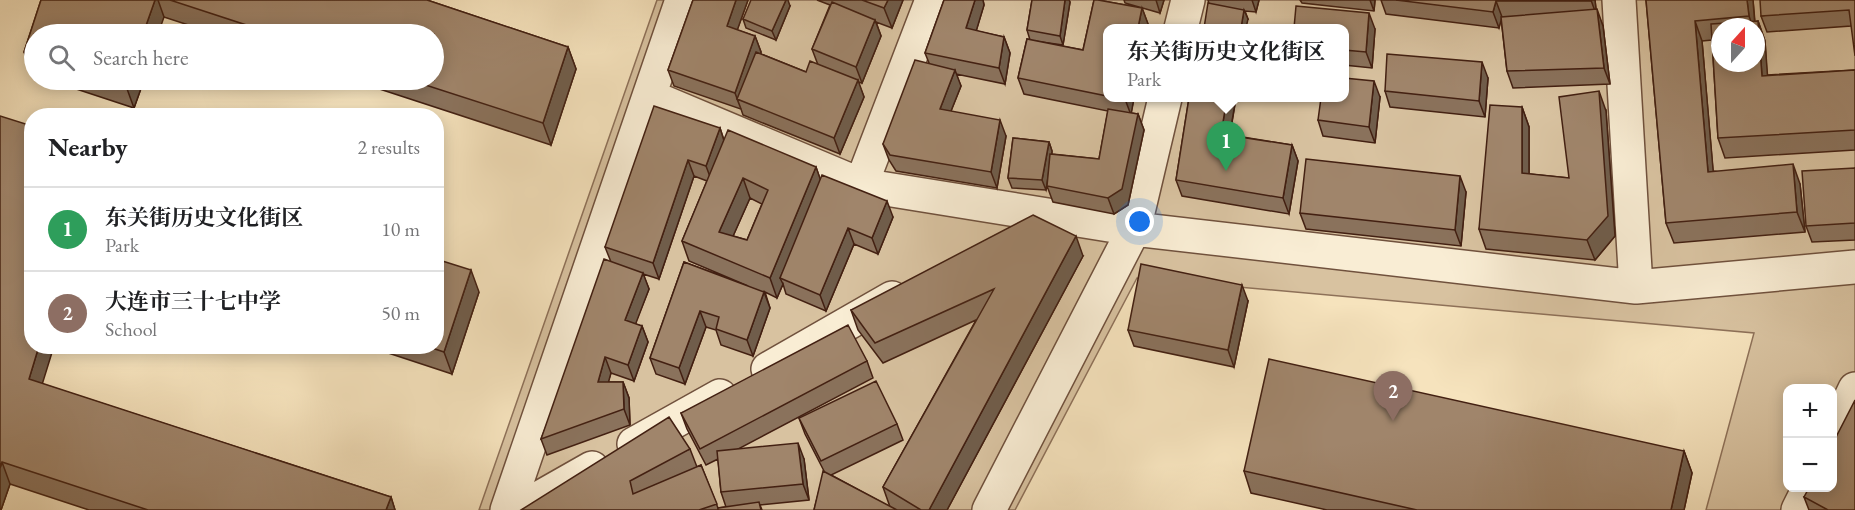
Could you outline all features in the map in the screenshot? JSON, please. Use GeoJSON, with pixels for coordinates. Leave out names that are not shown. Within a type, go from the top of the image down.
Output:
{"type":"FeatureCollection","features":[{"type":"Feature","properties":{"kind":"street"},"geometry":{"type":"LineString","coordinates":[[507,510],[682,0]]}},
{"type":"Feature","properties":{"kind":"street"},"geometry":{"type":"LineString","coordinates":[[861,185],[932,0]]}},
{"type":"Feature","properties":{"kind":"street"},"geometry":{"type":"LineString","coordinates":[[1182,24],[1188,0]]}},
{"type":"Feature","properties":{"kind":"street"},"geometry":{"type":"LineString","coordinates":[[1619,0],[1636,287]]}},
{"type":"Feature","properties":{"kind":"street"},"geometry":{"type":"LineString","coordinates":[[649,96],[861,185],[1134,229],[1636,287],[1855,267]]}},
{"type":"Feature","properties":{"kind":"street"},"geometry":{"type":"LineString","coordinates":[[988,510],[1134,229],[1164,102]]}},
{"type":"Feature","properties":{"kind":"street"},"geometry":{"type":"LineString","coordinates":[[1000,238],[1041,214]]}},
{"type":"Feature","properties":{"kind":"street"},"geometry":{"type":"LineString","coordinates":[[518,510],[918,284]]}},
{"type":"Feature","properties":{"kind":"street"},"geometry":{"type":"LineString","coordinates":[[1837,428],[1855,389]]}},
{"type":"Feature","properties":{"kind":"street"},"geometry":{"type":"LineString","coordinates":[[1798,510],[1807,492]]}},
{"type":"Feature","properties":{"kind":"shaded area"},"geometry":{"type":"Polygon","coordinates":[[[657,0],[1855,0],[1855,510],[1706,510],[1754,333],[1137,278],[1015,510],[479,510],[657,0]]]}},
{"type":"Feature","properties":{"kind":"building"},"geometry":{"type":"Polygon","coordinates":[[[41,0],[155,0],[147,24],[33,24],[41,0]]]}},
{"type":"Feature","properties":{"kind":"building"},"geometry":{"type":"Polygon","coordinates":[[[170,0],[427,0],[568,47],[543,123],[441,90],[444,90],[444,24],[243,24],[170,0]]]}},
{"type":"Feature","properties":{"kind":"building"},"geometry":{"type":"Polygon","coordinates":[[[693,0],[736,0],[727,26],[755,36],[735,93],[668,70],[693,0]]]}},
{"type":"Feature","properties":{"kind":"building"},"geometry":{"type":"Polygon","coordinates":[[[751,0],[786,0],[772,31],[743,19],[751,0]]]}},
{"type":"Feature","properties":{"kind":"building"},"geometry":{"type":"Polygon","coordinates":[[[862,0],[888,0],[884,8],[862,0]]]}},
{"type":"Feature","properties":{"kind":"building"},"geometry":{"type":"Polygon","coordinates":[[[944,0],[975,0],[966,28],[1004,37],[999,68],[925,53],[944,0]]]}},
{"type":"Feature","properties":{"kind":"building"},"geometry":{"type":"Polygon","coordinates":[[[1032,0],[1065,0],[1060,36],[1027,30],[1032,0]]]}},
{"type":"Feature","properties":{"kind":"building"},"geometry":{"type":"Polygon","coordinates":[[[1094,0],[1142,8],[1139,24],[1103,24],[1103,95],[1018,78],[1027,39],[1083,50],[1094,0]]]}},
{"type":"Feature","properties":{"kind":"building"},"geometry":{"type":"Polygon","coordinates":[[[1396,0],[1591,1],[1496,1],[1493,12],[1396,0]]]}},
{"type":"Feature","properties":{"kind":"building"},"geometry":{"type":"Polygon","coordinates":[[[1646,0],[1747,0],[1749,16],[1695,21],[1708,172],[1793,164],[1797,212],[1666,223],[1646,0]]]}},
{"type":"Feature","properties":{"kind":"building"},"geometry":{"type":"Polygon","coordinates":[[[1760,0],[1855,0],[1855,56],[1849,10],[1761,16],[1760,0]]]}},
{"type":"Feature","properties":{"kind":"building"},"geometry":{"type":"Polygon","coordinates":[[[832,2],[875,20],[856,67],[812,49],[832,2]]]}},
{"type":"Feature","properties":{"kind":"building"},"geometry":{"type":"Polygon","coordinates":[[[1208,3],[1244,10],[1242,24],[1205,24],[1208,3]]]}},
{"type":"Feature","properties":{"kind":"building"},"geometry":{"type":"Polygon","coordinates":[[[1296,6],[1369,13],[1366,52],[1349,50],[1349,24],[1294,24],[1296,6]]]}},
{"type":"Feature","properties":{"kind":"building"},"geometry":{"type":"Polygon","coordinates":[[[1597,9],[1604,68],[1507,71],[1501,17],[1597,9]]]}},
{"type":"Feature","properties":{"kind":"building"},"geometry":{"type":"Polygon","coordinates":[[[756,52],[806,72],[810,61],[858,80],[834,138],[737,99],[756,52]]]}},
{"type":"Feature","properties":{"kind":"building"},"geometry":{"type":"Polygon","coordinates":[[[1387,54],[1482,62],[1479,101],[1385,91],[1387,54]]]}},
{"type":"Feature","properties":{"kind":"building"},"geometry":{"type":"Polygon","coordinates":[[[915,60],[955,70],[940,109],[1000,120],[991,172],[890,155],[883,144],[915,60]]]}},
{"type":"Feature","properties":{"kind":"building"},"geometry":{"type":"Polygon","coordinates":[[[1855,70],[1855,130],[1718,138],[1714,72],[1762,72],[1762,76],[1855,70]]]}},
{"type":"Feature","properties":{"kind":"building"},"geometry":{"type":"Polygon","coordinates":[[[1349,78],[1374,81],[1369,127],[1318,120],[1320,102],[1349,102],[1349,78]]]}},
{"type":"Feature","properties":{"kind":"building"},"geometry":{"type":"Polygon","coordinates":[[[1599,91],[1608,216],[1587,240],[1479,229],[1490,105],[1522,107],[1522,173],[1569,178],[1559,97],[1599,91]]]}},
{"type":"Feature","properties":{"kind":"building"},"geometry":{"type":"Polygon","coordinates":[[[1188,102],[1226,102],[1221,134],[1292,145],[1283,198],[1176,180],[1188,102]]]}},
{"type":"Feature","properties":{"kind":"building"},"geometry":{"type":"Polygon","coordinates":[[[654,106],[720,128],[706,166],[688,160],[653,263],[605,247],[654,106]]]}},
{"type":"Feature","properties":{"kind":"building"},"geometry":{"type":"Polygon","coordinates":[[[1108,109],[1138,114],[1122,189],[1108,198],[1047,186],[1050,154],[1099,159],[1108,109]]]}},
{"type":"Feature","properties":{"kind":"building"},"geometry":{"type":"Polygon","coordinates":[[[0,116],[24,124],[24,354],[37,354],[29,379],[391,497],[386,510],[148,510],[2,462],[0,468],[0,116]]]}},
{"type":"Feature","properties":{"kind":"building"},"geometry":{"type":"Polygon","coordinates":[[[728,130],[816,167],[770,278],[682,241],[728,130]],[[743,178],[719,232],[747,240],[768,190],[743,178]]]}},
{"type":"Feature","properties":{"kind":"building"},"geometry":{"type":"Polygon","coordinates":[[[1013,138],[1049,142],[1042,180],[1008,178],[1013,138]]]}},
{"type":"Feature","properties":{"kind":"building"},"geometry":{"type":"Polygon","coordinates":[[[1306,159],[1460,176],[1455,230],[1300,213],[1306,159]]]}},
{"type":"Feature","properties":{"kind":"building"},"geometry":{"type":"Polygon","coordinates":[[[1855,168],[1855,223],[1806,226],[1802,171],[1855,168]]]}},
{"type":"Feature","properties":{"kind":"building"},"geometry":{"type":"Polygon","coordinates":[[[822,175],[887,201],[872,238],[848,228],[820,295],[780,278],[822,175]]]}},
{"type":"Feature","properties":{"kind":"building"},"geometry":{"type":"Polygon","coordinates":[[[1033,215],[1076,236],[929,510],[921,510],[883,487],[994,289],[875,343],[851,310],[1033,215]]]}},
{"type":"Feature","properties":{"kind":"building"},"geometry":{"type":"Polygon","coordinates":[[[604,259],[643,273],[625,320],[642,326],[628,365],[605,357],[598,382],[623,382],[624,409],[541,439],[604,259]]]}},
{"type":"Feature","properties":{"kind":"building"},"geometry":{"type":"Polygon","coordinates":[[[444,262],[471,270],[444,352],[444,262]]]}},
{"type":"Feature","properties":{"kind":"building"},"geometry":{"type":"Polygon","coordinates":[[[684,262],[764,292],[747,340],[716,329],[719,317],[700,311],[679,368],[650,358],[684,262]]]}},
{"type":"Feature","properties":{"kind":"building"},"geometry":{"type":"Polygon","coordinates":[[[1141,264],[1242,285],[1228,350],[1128,330],[1141,264]]]}},
{"type":"Feature","properties":{"kind":"building"},"geometry":{"type":"Polygon","coordinates":[[[848,325],[867,361],[700,449],[681,413],[848,325]]]}},
{"type":"Feature","properties":{"kind":"building"},"geometry":{"type":"Polygon","coordinates":[[[1269,359],[1684,451],[1671,510],[1417,510],[1244,471],[1269,359]]]}},
{"type":"Feature","properties":{"kind":"building"},"geometry":{"type":"Polygon","coordinates":[[[876,381],[897,424],[821,461],[799,418],[876,381]]]}},
{"type":"Feature","properties":{"kind":"building"},"geometry":{"type":"Polygon","coordinates":[[[1855,400],[1855,510],[1828,510],[1804,497],[1807,492],[1837,492],[1837,435],[1855,400]]]}},
{"type":"Feature","properties":{"kind":"building"},"geometry":{"type":"Polygon","coordinates":[[[669,417],[690,449],[630,481],[633,494],[701,465],[717,504],[699,510],[521,510],[669,417]]]}},
{"type":"Feature","properties":{"kind":"building"},"geometry":{"type":"Polygon","coordinates":[[[798,443],[803,484],[721,492],[717,451],[798,443]]]}},
{"type":"Feature","properties":{"kind":"building"},"geometry":{"type":"Polygon","coordinates":[[[823,471],[897,510],[814,510],[823,471]]]}},
{"type":"Feature","properties":{"kind":"building"},"geometry":{"type":"Polygon","coordinates":[[[759,502],[761,510],[718,510],[718,508],[759,502]]]}},
{"type":"Feature","properties":{"kind":"place","name":"东关街历史文化街区"},"geometry":{"type":"Point","coordinates":[1226,171]}},
{"type":"Feature","properties":{"kind":"place","name":"大连市三十七中学"},"geometry":{"type":"Point","coordinates":[1393,421]}}]}
